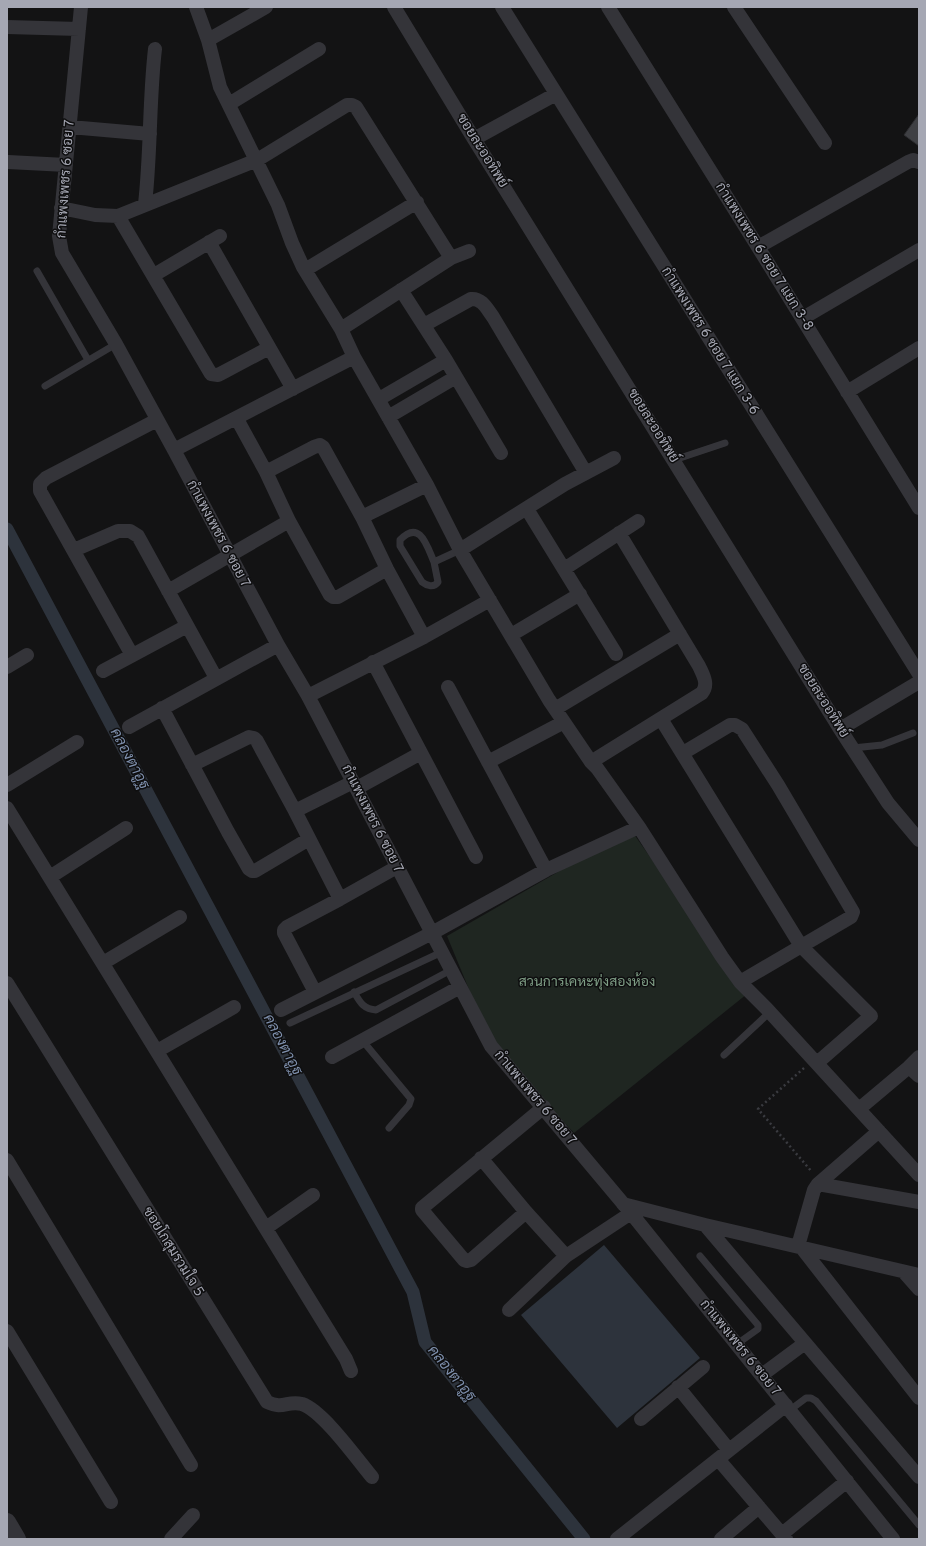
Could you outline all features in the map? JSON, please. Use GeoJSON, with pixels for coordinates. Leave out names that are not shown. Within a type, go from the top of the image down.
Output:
{"type":"FeatureCollection","features":[{"type":"Feature","properties":{"kind":"street","name":"กำแพงเพชร 6 ซอย 7"},"geometry":{"type":"LineString","coordinates":[[81,7],[59,236],[62,253],[116,344],[278,645],[308,696],[491,1046],[544,1107],[762,1374],[893,1539]]}},
{"type":"Feature","properties":{"kind":"street"},"geometry":{"type":"LineString","coordinates":[[196,7],[208,40],[220,87],[278,205],[292,243],[305,270],[341,329],[354,356],[427,485],[460,550],[555,709],[639,828],[722,957],[740,982],[770,1012],[919,1175]]}},
{"type":"Feature","properties":{"kind":"street"},"geometry":{"type":"LineString","coordinates":[[208,40],[266,7]]}},
{"type":"Feature","properties":{"kind":"street","name":"ซอยละออทิพย์"},"geometry":{"type":"LineString","coordinates":[[394,7],[474,139],[840,729],[888,803],[919,840]]}},
{"type":"Feature","properties":{"kind":"street","name":"กำแพงเพชร 6 ซอย 7 แยก 3-6"},"geometry":{"type":"LineString","coordinates":[[502,7],[919,674]]}},
{"type":"Feature","properties":{"kind":"street","name":"กำแพงเพชร 6 ซอย 7 แยก 3-8"},"geometry":{"type":"LineString","coordinates":[[608,7],[803,318],[919,508]]}},
{"type":"Feature","properties":{"kind":"street"},"geometry":{"type":"LineString","coordinates":[[734,7],[825,143]]}},
{"type":"Feature","properties":{"kind":"street"},"geometry":{"type":"LineString","coordinates":[[7,27],[79,29]]}},
{"type":"Feature","properties":{"kind":"street"},"geometry":{"type":"LineString","coordinates":[[145,204],[149,165],[151,88],[155,48]]}},
{"type":"Feature","properties":{"kind":"street"},"geometry":{"type":"LineString","coordinates":[[228,104],[319,50]]}},
{"type":"Feature","properties":{"kind":"street"},"geometry":{"type":"LineString","coordinates":[[474,139],[556,94]]}},
{"type":"Feature","properties":{"kind":"street"},"geometry":{"type":"LineString","coordinates":[[62,208],[95,215],[118,216],[257,160],[347,105],[352,105],[356,107],[451,258]]}},
{"type":"Feature","properties":{"kind":"street"},"geometry":{"type":"LineString","coordinates":[[70,127],[150,134]]}},
{"type":"Feature","properties":{"kind":"street"},"geometry":{"type":"LineString","coordinates":[[758,247],[908,162],[913,160],[919,162]]}},
{"type":"Feature","properties":{"kind":"street"},"geometry":{"type":"LineString","coordinates":[[7,162],[66,165]]}},
{"type":"Feature","properties":{"kind":"street"},"geometry":{"type":"LineString","coordinates":[[305,270],[417,202]]}},
{"type":"Feature","properties":{"kind":"street"},"geometry":{"type":"LineString","coordinates":[[118,216],[211,374],[218,375],[269,348]]}},
{"type":"Feature","properties":{"kind":"street"},"geometry":{"type":"LineString","coordinates":[[154,275],[214,239],[269,348],[293,390]]}},
{"type":"Feature","properties":{"kind":"street"},"geometry":{"type":"LineString","coordinates":[[803,318],[919,250]]}},
{"type":"Feature","properties":{"kind":"street"},"geometry":{"type":"LineString","coordinates":[[341,329],[451,258],[469,251]]}},
{"type":"Feature","properties":{"kind":"street"},"geometry":{"type":"LineString","coordinates":[[401,290],[446,360],[501,454]]}},
{"type":"Feature","properties":{"kind":"street"},"geometry":{"type":"LineString","coordinates":[[424,325],[471,299],[475,299],[483,303],[586,473]]}},
{"type":"Feature","properties":{"kind":"street"},"geometry":{"type":"LineString","coordinates":[[847,392],[919,348]]}},
{"type":"Feature","properties":{"kind":"street"},"geometry":{"type":"LineString","coordinates":[[174,450],[293,390],[354,356]]}},
{"type":"Feature","properties":{"kind":"street"},"geometry":{"type":"LineString","coordinates":[[379,399],[446,360]]}},
{"type":"Feature","properties":{"kind":"street"},"geometry":{"type":"LineString","coordinates":[[388,417],[456,377]]}},
{"type":"Feature","properties":{"kind":"street"},"geometry":{"type":"LineString","coordinates":[[236,419],[266,472],[289,521],[330,595],[333,597],[338,597],[387,569]]}},
{"type":"Feature","properties":{"kind":"street"},"geometry":{"type":"LineString","coordinates":[[132,655],[40,491],[40,484],[46,478],[157,420]]}},
{"type":"Feature","properties":{"kind":"street"},"geometry":{"type":"LineString","coordinates":[[266,472],[314,446],[320,445],[323,447],[362,517],[387,569],[424,637]]}},
{"type":"Feature","properties":{"kind":"street"},"geometry":{"type":"LineString","coordinates":[[460,550],[565,484],[614,458]]}},
{"type":"Feature","properties":{"kind":"street"},"geometry":{"type":"LineString","coordinates":[[362,517],[427,485]]}},
{"type":"Feature","properties":{"kind":"street"},"geometry":{"type":"LineString","coordinates":[[526,509],[616,654]]}},
{"type":"Feature","properties":{"kind":"street"},"geometry":{"type":"LineString","coordinates":[[168,591],[289,521]]}},
{"type":"Feature","properties":{"kind":"street"},"geometry":{"type":"LineString","coordinates":[[564,569],[638,521]]}},
{"type":"Feature","properties":{"kind":"street"},"geometry":{"type":"LineString","coordinates":[[74,550],[118,531],[130,531],[138,536],[216,678]]}},
{"type":"Feature","properties":{"kind":"street"},"geometry":{"type":"LineString","coordinates":[[591,762],[702,693],[705,689],[704,677],[699,666],[619,533]]}},
{"type":"Feature","properties":{"kind":"street"},"geometry":{"type":"LineString","coordinates":[[510,635],[580,594]]}},
{"type":"Feature","properties":{"kind":"street"},"geometry":{"type":"LineString","coordinates":[[308,696],[424,637],[490,600]]}},
{"type":"Feature","properties":{"kind":"street"},"geometry":{"type":"LineString","coordinates":[[103,671],[187,626]]}},
{"type":"Feature","properties":{"kind":"street"},"geometry":{"type":"LineString","coordinates":[[555,709],[680,634]]}},
{"type":"Feature","properties":{"kind":"street"},"geometry":{"type":"LineString","coordinates":[[129,727],[278,645]]}},
{"type":"Feature","properties":{"kind":"street"},"geometry":{"type":"LineString","coordinates":[[7,667],[27,655]]}},
{"type":"Feature","properties":{"kind":"street"},"geometry":{"type":"LineString","coordinates":[[373,662],[476,857]]}},
{"type":"Feature","properties":{"kind":"street"},"geometry":{"type":"LineString","coordinates":[[840,729],[919,682]]}},
{"type":"Feature","properties":{"kind":"street"},"geometry":{"type":"LineString","coordinates":[[448,687],[546,870]]}},
{"type":"Feature","properties":{"kind":"street"},"geometry":{"type":"LineString","coordinates":[[162,708],[249,869],[255,871],[309,839]]}},
{"type":"Feature","properties":{"kind":"street"},"geometry":{"type":"LineString","coordinates":[[661,719],[801,946],[871,1016],[815,1061]]}},
{"type":"Feature","properties":{"kind":"street"},"geometry":{"type":"LineString","coordinates":[[488,762],[564,722]]}},
{"type":"Feature","properties":{"kind":"street"},"geometry":{"type":"LineString","coordinates":[[683,753],[730,726],[735,725],[742,730],[778,785],[853,912],[851,917],[740,982]]}},
{"type":"Feature","properties":{"kind":"street"},"geometry":{"type":"LineString","coordinates":[[192,765],[249,737],[254,738],[295,811],[340,899]]}},
{"type":"Feature","properties":{"kind":"street"},"geometry":{"type":"LineString","coordinates":[[7,785],[77,742]]}},
{"type":"Feature","properties":{"kind":"street"},"geometry":{"type":"LineString","coordinates":[[295,811],[355,785],[421,753]]}},
{"type":"Feature","properties":{"kind":"street"},"geometry":{"type":"LineString","coordinates":[[7,808],[266,1228],[346,1359],[351,1371]]}},
{"type":"Feature","properties":{"kind":"street"},"geometry":{"type":"LineString","coordinates":[[50,876],[126,828]]}},
{"type":"Feature","properties":{"kind":"street"},"geometry":{"type":"LineString","coordinates":[[281,1010],[432,933],[546,870],[639,828]]}},
{"type":"Feature","properties":{"kind":"street"},"geometry":{"type":"LineString","coordinates":[[315,992],[284,933],[284,930],[397,867]]}},
{"type":"Feature","properties":{"kind":"street"},"geometry":{"type":"LineString","coordinates":[[103,963],[180,917]]}},
{"type":"Feature","properties":{"kind":"street","name":"ซอยโกสุมรวมใจ 5"},"geometry":{"type":"LineString","coordinates":[[7,983],[267,1402],[275,1406],[285,1406],[292,1402],[302,1404],[313,1409],[329,1425],[372,1477]]}},
{"type":"Feature","properties":{"kind":"street"},"geometry":{"type":"LineString","coordinates":[[332,1057],[460,987]]}},
{"type":"Feature","properties":{"kind":"street"},"geometry":{"type":"LineString","coordinates":[[157,1051],[234,1007]]}},
{"type":"Feature","properties":{"kind":"street"},"geometry":{"type":"LineString","coordinates":[[859,1109],[914,1072],[919,1056]]}},
{"type":"Feature","properties":{"kind":"street"},"geometry":{"type":"LineString","coordinates":[[526,1212],[467,1262],[422,1210],[424,1205],[544,1107]]}},
{"type":"Feature","properties":{"kind":"street"},"geometry":{"type":"LineString","coordinates":[[799,1246],[814,1190],[819,1182],[879,1131]]}},
{"type":"Feature","properties":{"kind":"street"},"geometry":{"type":"LineString","coordinates":[[481,1158],[526,1212],[566,1256]]}},
{"type":"Feature","properties":{"kind":"street"},"geometry":{"type":"LineString","coordinates":[[7,1160],[191,1465]]}},
{"type":"Feature","properties":{"kind":"street"},"geometry":{"type":"LineString","coordinates":[[819,1182],[919,1202]]}},
{"type":"Feature","properties":{"kind":"street"},"geometry":{"type":"LineString","coordinates":[[266,1228],[313,1196]]}},
{"type":"Feature","properties":{"kind":"street"},"geometry":{"type":"LineString","coordinates":[[509,1310],[566,1256],[627,1209],[799,1246],[919,1275]]}},
{"type":"Feature","properties":{"kind":"street"},"geometry":{"type":"LineString","coordinates":[[705,1225],[919,1477]]}},
{"type":"Feature","properties":{"kind":"street"},"geometry":{"type":"LineString","coordinates":[[799,1246],[919,1398]]}},
{"type":"Feature","properties":{"kind":"street"},"geometry":{"type":"LineString","coordinates":[[904,1272],[919,1289]]}},
{"type":"Feature","properties":{"kind":"street"},"geometry":{"type":"LineString","coordinates":[[7,1331],[111,1502]]}},
{"type":"Feature","properties":{"kind":"street"},"geometry":{"type":"LineString","coordinates":[[762,1374],[805,1343]]}},
{"type":"Feature","properties":{"kind":"street"},"geometry":{"type":"LineString","coordinates":[[641,1419],[703,1367]]}},
{"type":"Feature","properties":{"kind":"street"},"geometry":{"type":"LineString","coordinates":[[678,1387],[729,1450]]}},
{"type":"Feature","properties":{"kind":"street"},"geometry":{"type":"LineString","coordinates":[[624,1537],[729,1450],[788,1407]]}},
{"type":"Feature","properties":{"kind":"street"},"geometry":{"type":"LineString","coordinates":[[718,1459],[784,1537],[847,1481]]}},
{"type":"Feature","properties":{"kind":"street"},"geometry":{"type":"LineString","coordinates":[[721,1539],[759,1507]]}},
{"type":"Feature","properties":{"kind":"street"},"geometry":{"type":"LineString","coordinates":[[171,1539],[193,1515]]}},
{"type":"Feature","properties":{"kind":"street"},"geometry":{"type":"LineString","coordinates":[[7,1522],[17,1539]]}},
{"type":"Feature","properties":{"kind":"lane"},"geometry":{"type":"LineString","coordinates":[[37,271],[88,360]]}},
{"type":"Feature","properties":{"kind":"lane"},"geometry":{"type":"LineString","coordinates":[[45,386],[116,344]]}},
{"type":"Feature","properties":{"kind":"lane"},"geometry":{"type":"LineString","coordinates":[[674,460],[725,443]]}},
{"type":"Feature","properties":{"kind":"lane"},"geometry":{"type":"LineString","coordinates":[[408,532],[417,532],[422,537],[434,562],[438,582],[433,586],[426,585],[422,582],[400,546],[400,540],[408,532]]}},
{"type":"Feature","properties":{"kind":"lane"},"geometry":{"type":"LineString","coordinates":[[434,562],[460,550]]}},
{"type":"Feature","properties":{"kind":"lane"},"geometry":{"type":"LineString","coordinates":[[853,748],[882,745],[913,733]]}},
{"type":"Feature","properties":{"kind":"lane"},"geometry":{"type":"LineString","coordinates":[[290,1023],[442,952]]}},
{"type":"Feature","properties":{"kind":"lane"},"geometry":{"type":"LineString","coordinates":[[354,992],[363,1006],[370,1010],[376,1010],[452,970]]}},
{"type":"Feature","properties":{"kind":"lane"},"geometry":{"type":"LineString","coordinates":[[724,1055],[770,1012]]}},
{"type":"Feature","properties":{"kind":"lane"},"geometry":{"type":"LineString","coordinates":[[362,1040],[411,1098],[409,1105],[389,1128]]}},
{"type":"Feature","properties":{"kind":"lane"},"geometry":{"type":"LineString","coordinates":[[700,1256],[758,1325],[758,1329],[737,1344]]}},
{"type":"Feature","properties":{"kind":"lane"},"geometry":{"type":"LineString","coordinates":[[788,1407],[806,1398],[811,1398],[816,1402],[919,1525]]}},
{"type":"Feature","properties":{"kind":"path"},"geometry":{"type":"LineString","coordinates":[[815,1061],[758,1109],[819,1182]]}},
{"type":"Feature","properties":{"kind":"green space","name":"สวนการเคหะทุ่งสองห้อง"},"geometry":{"type":"Polygon","coordinates":[[[631,830],[747,994],[574,1133],[492,1045],[447,936],[631,830]]]}},
{"type":"Feature","properties":{"kind":"shaded area"},"geometry":{"type":"Polygon","coordinates":[[[604,1245],[700,1358],[617,1428],[521,1315],[604,1245]]]}},
{"type":"Feature","properties":{"kind":"building"},"geometry":{"type":"Polygon","coordinates":[[[919,114],[919,146],[904,135],[919,114]]]}},
{"type":"Feature","properties":{"kind":"waterway","name":"คลองตาอูฐ"},"geometry":{"type":"LineString","coordinates":[[7,529],[413,1292],[425,1342],[584,1539]]}}]}
